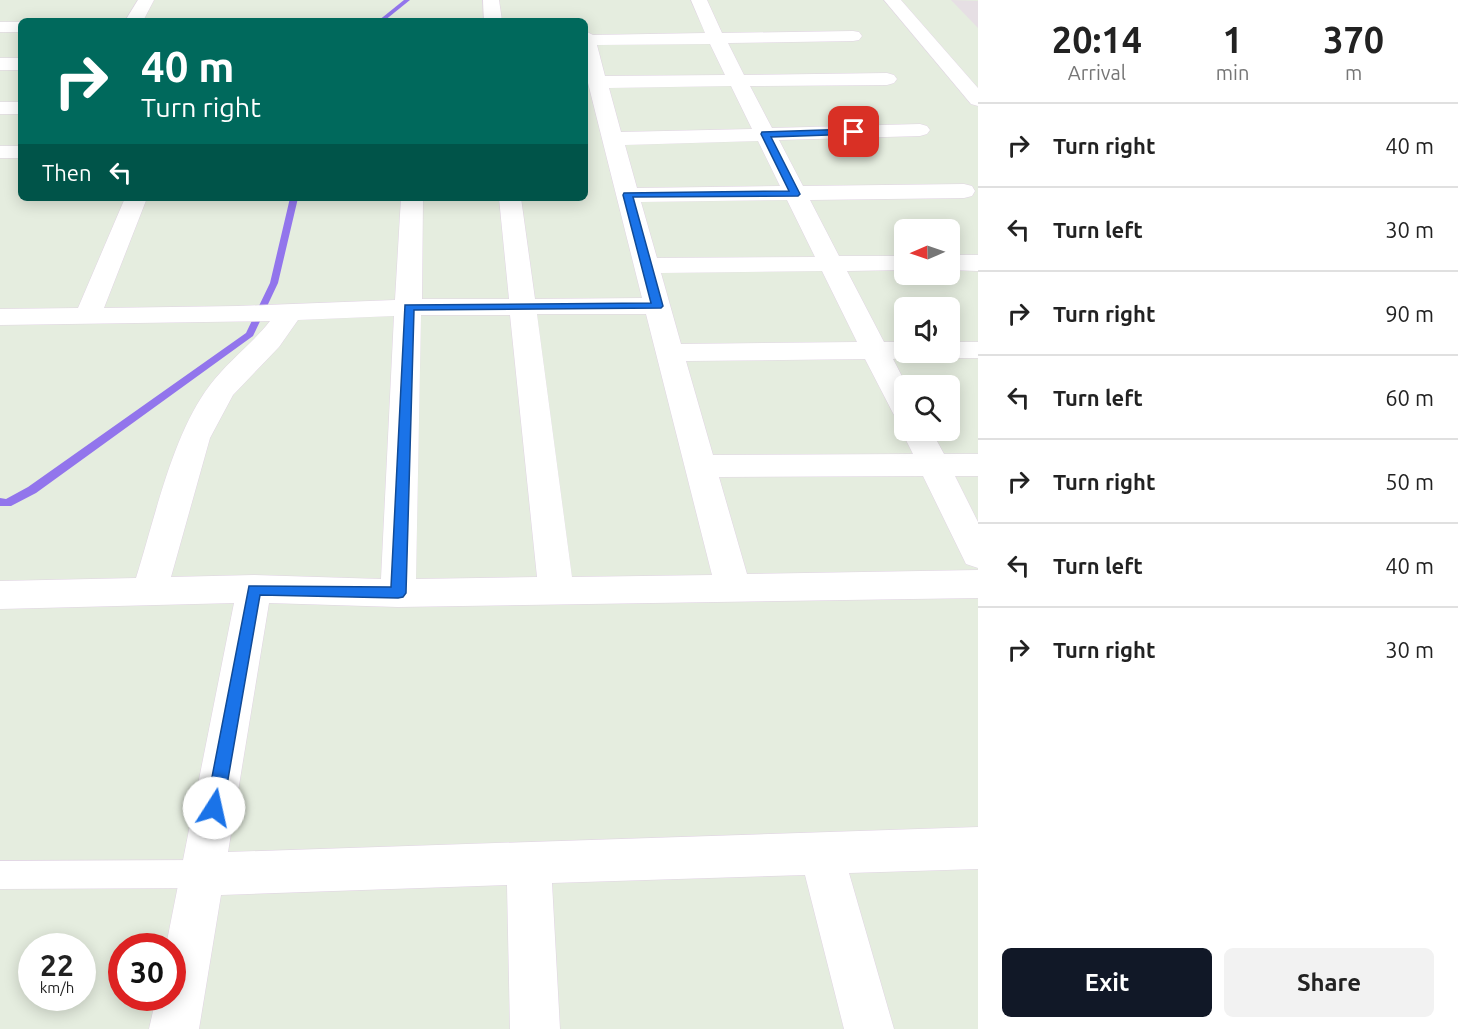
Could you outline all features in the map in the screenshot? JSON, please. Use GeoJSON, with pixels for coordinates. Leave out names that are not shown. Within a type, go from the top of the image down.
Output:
{"type":"FeatureCollection","features":[{"type":"Feature","properties":{"kind":"street"},"geometry":{"type":"LineString","coordinates":[[136,18],[146,0]]}},
{"type":"Feature","properties":{"kind":"street"},"geometry":{"type":"LineString","coordinates":[[491,0],[493,18]]}},
{"type":"Feature","properties":{"kind":"street"},"geometry":{"type":"LineString","coordinates":[[699,0],[716,38],[833,264],[894,389]]}},
{"type":"Feature","properties":{"kind":"street"},"geometry":{"type":"LineString","coordinates":[[892,0],[978,100]]}},
{"type":"Feature","properties":{"kind":"street"},"geometry":{"type":"LineString","coordinates":[[0,27],[18,27]]}},
{"type":"Feature","properties":{"kind":"street"},"geometry":{"type":"LineString","coordinates":[[588,38],[853,36]]}},
{"type":"Feature","properties":{"kind":"street"},"geometry":{"type":"LineString","coordinates":[[588,46],[733,588]]}},
{"type":"Feature","properties":{"kind":"street"},"geometry":{"type":"LineString","coordinates":[[0,63],[18,64]]}},
{"type":"Feature","properties":{"kind":"street"},"geometry":{"type":"LineString","coordinates":[[597,82],[887,79]]}},
{"type":"Feature","properties":{"kind":"street"},"geometry":{"type":"LineString","coordinates":[[0,108],[18,108]]}},
{"type":"Feature","properties":{"kind":"street"},"geometry":{"type":"LineString","coordinates":[[613,139],[920,130]]}},
{"type":"Feature","properties":{"kind":"street"},"geometry":{"type":"LineString","coordinates":[[0,152],[18,152]]}},
{"type":"Feature","properties":{"kind":"street"},"geometry":{"type":"LineString","coordinates":[[628,195],[964,191]]}},
{"type":"Feature","properties":{"kind":"street"},"geometry":{"type":"LineString","coordinates":[[88,315],[135,201]]}},
{"type":"Feature","properties":{"kind":"street"},"geometry":{"type":"LineString","coordinates":[[398,593],[412,201]]}},
{"type":"Feature","properties":{"kind":"street"},"geometry":{"type":"LineString","coordinates":[[510,201],[556,591]]}},
{"type":"Feature","properties":{"kind":"street"},"geometry":{"type":"LineString","coordinates":[[647,266],[894,263]]}},
{"type":"Feature","properties":{"kind":"street"},"geometry":{"type":"LineString","coordinates":[[960,263],[978,263]]}},
{"type":"Feature","properties":{"kind":"street"},"geometry":{"type":"LineString","coordinates":[[0,317],[238,314],[409,307],[657,306]]}},
{"type":"Feature","properties":{"kind":"street"},"geometry":{"type":"LineString","coordinates":[[149,593],[195,438],[221,390],[269,341],[283,312]]}},
{"type":"Feature","properties":{"kind":"street"},"geometry":{"type":"LineString","coordinates":[[670,353],[894,350]]}},
{"type":"Feature","properties":{"kind":"street"},"geometry":{"type":"LineString","coordinates":[[960,350],[978,350]]}},
{"type":"Feature","properties":{"kind":"street"},"geometry":{"type":"LineString","coordinates":[[922,441],[978,555]]}},
{"type":"Feature","properties":{"kind":"street"},"geometry":{"type":"LineString","coordinates":[[700,466],[978,465]]}},
{"type":"Feature","properties":{"kind":"street"},"geometry":{"type":"LineString","coordinates":[[0,595],[254,590],[398,593],[978,584]]}},
{"type":"Feature","properties":{"kind":"street"},"geometry":{"type":"LineString","coordinates":[[174,1029],[254,590]]}},
{"type":"Feature","properties":{"kind":"street"},"geometry":{"type":"LineString","coordinates":[[203,874],[529,865],[978,848]]}},
{"type":"Feature","properties":{"kind":"street"},"geometry":{"type":"LineString","coordinates":[[822,854],[868,1029]]}},
{"type":"Feature","properties":{"kind":"street"},"geometry":{"type":"LineString","coordinates":[[529,865],[535,1029]]}},
{"type":"Feature","properties":{"kind":"lane"},"geometry":{"type":"LineString","coordinates":[[0,875],[203,874]]}},
{"type":"Feature","properties":{"kind":"shaded area"},"geometry":{"type":"Polygon","coordinates":[[[951,0],[978,1],[978,28],[951,0]]]}},
{"type":"Feature","properties":{"kind":"waterway"},"geometry":{"type":"LineString","coordinates":[[385,18],[407,0]]}},
{"type":"Feature","properties":{"kind":"waterway"},"geometry":{"type":"LineString","coordinates":[[0,502],[7,503],[32,490],[250,334],[274,283],[293,201]]}},
{"type":"Feature","properties":{"kind":"route"},"geometry":{"type":"LineString","coordinates":[[214,808],[254,590],[398,593],[409,307],[657,306],[628,195],[795,194],[765,134],[854,132]]}}]}
